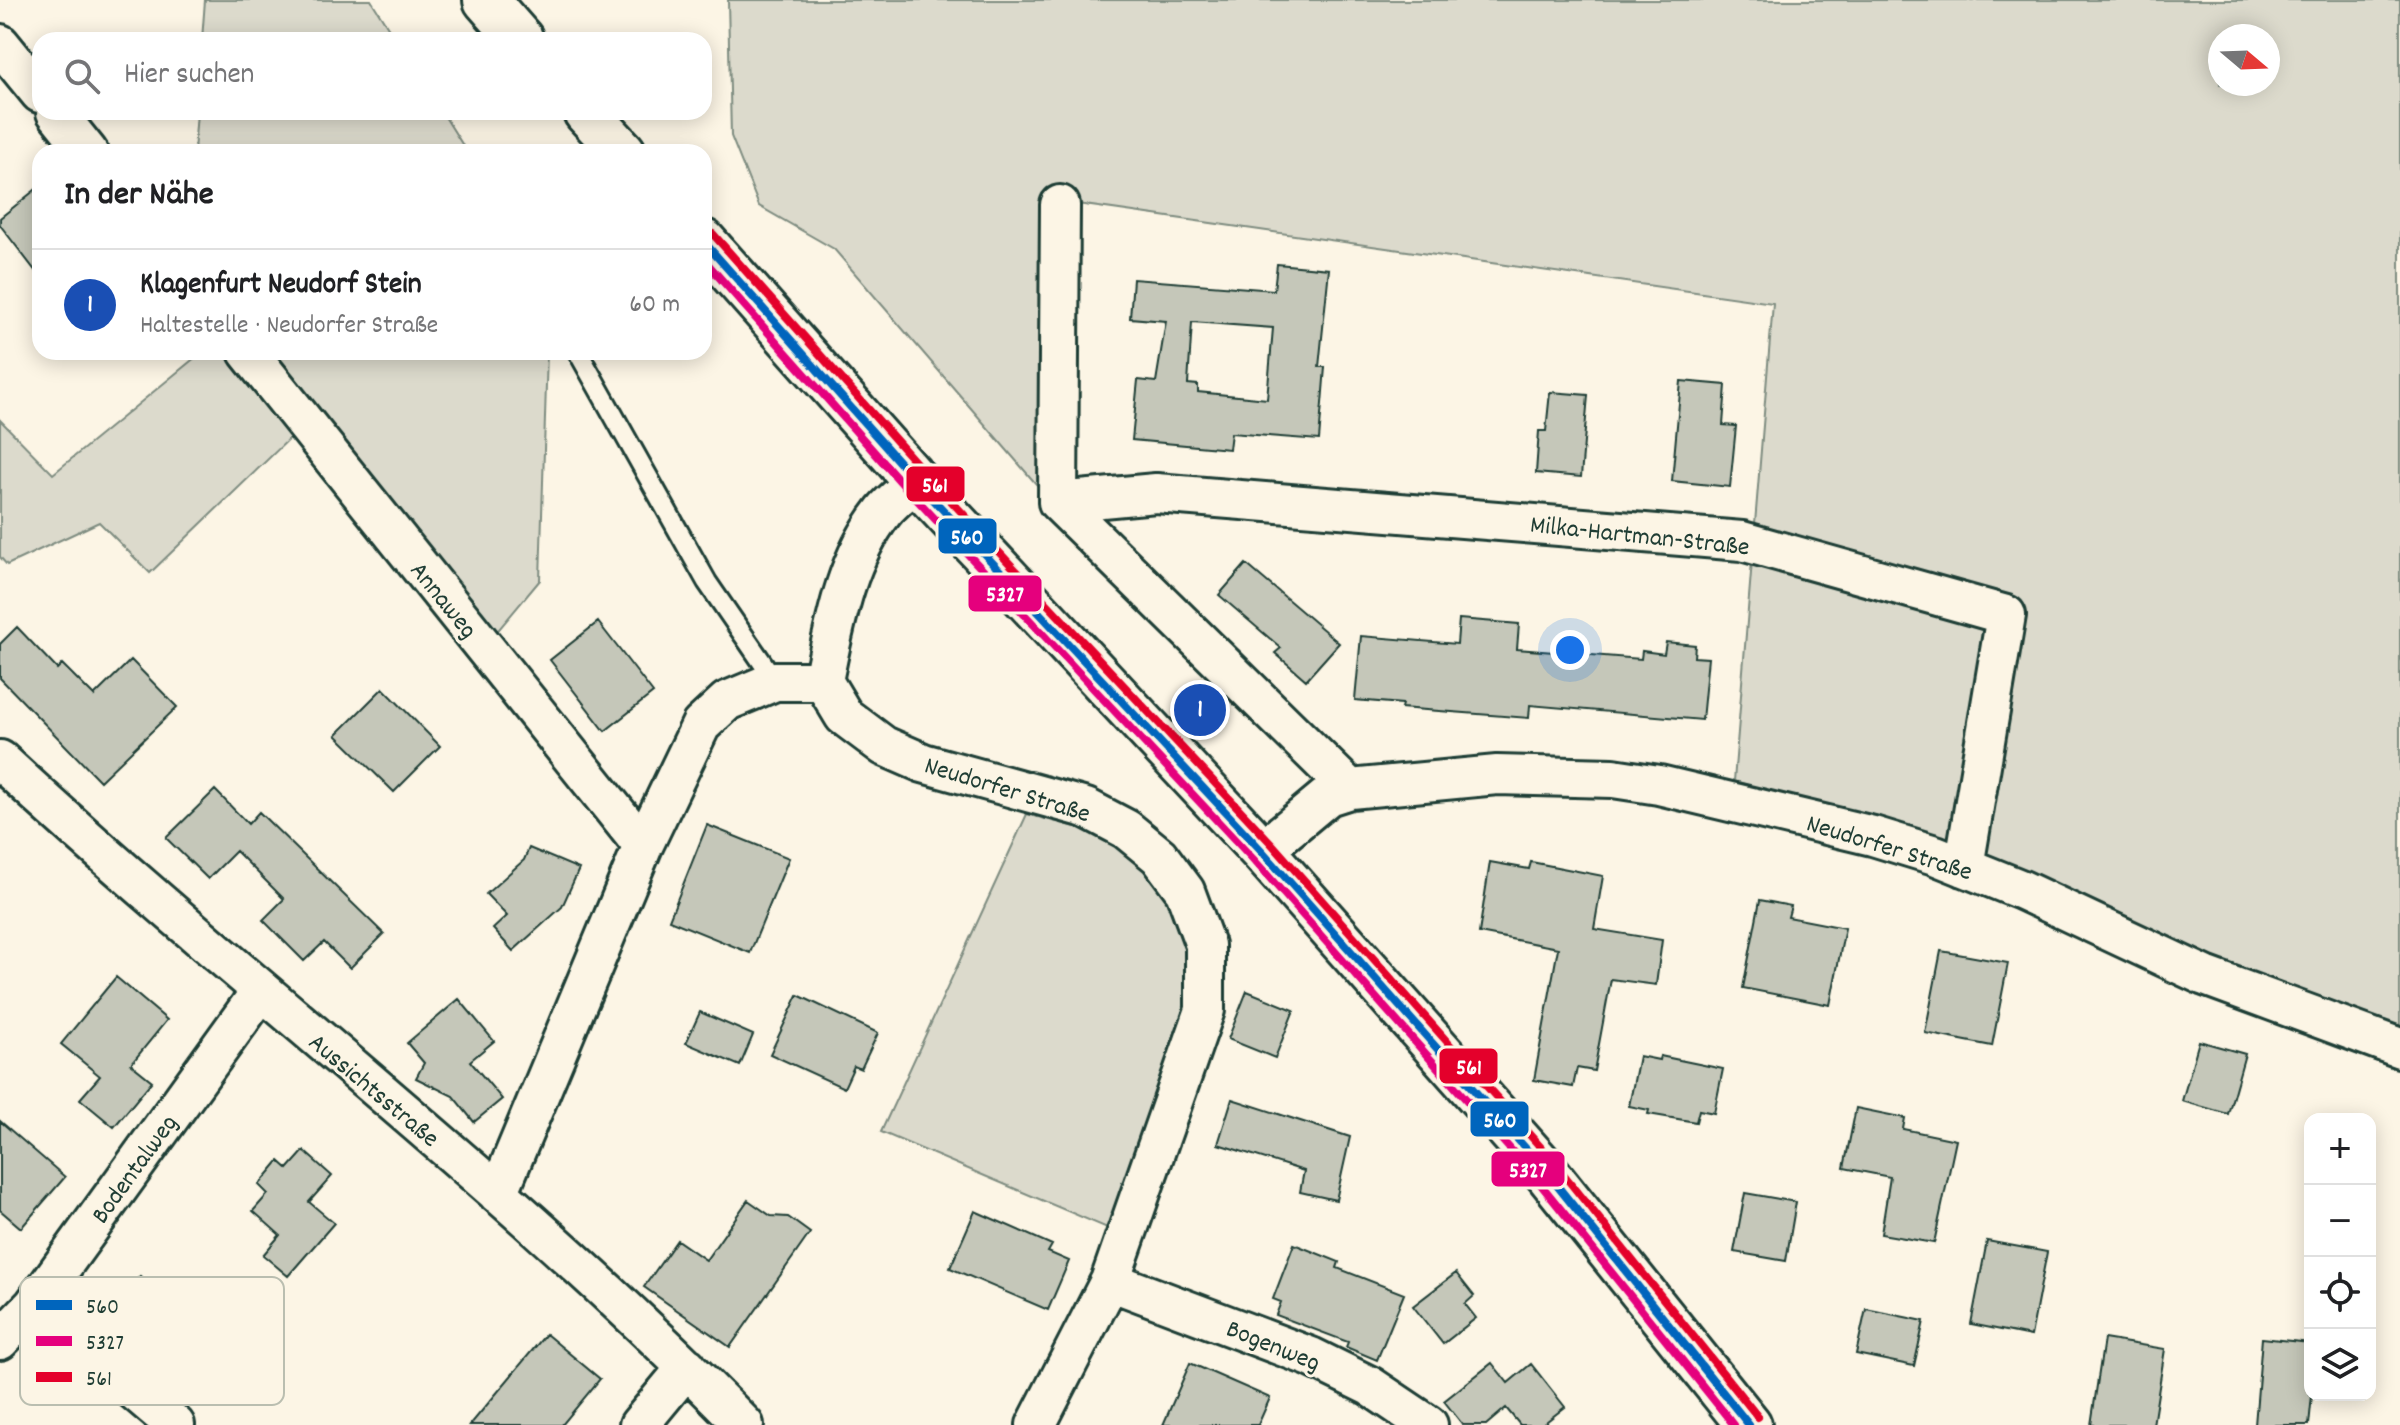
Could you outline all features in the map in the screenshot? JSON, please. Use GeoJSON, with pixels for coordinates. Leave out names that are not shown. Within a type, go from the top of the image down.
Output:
{"type":"FeatureCollection","features":[{"type":"Feature","properties":{"kind":"main road"},"geometry":{"type":"LineString","coordinates":[[593,120],[616,144]]}},
{"type":"Feature","properties":{"kind":"main road"},"geometry":{"type":"LineString","coordinates":[[712,251],[916,481],[1262,851],[1543,1168],[1749,1425]]}},
{"type":"Feature","properties":{"kind":"street"},"geometry":{"type":"LineString","coordinates":[[0,44],[32,83]]}},
{"type":"Feature","properties":{"kind":"street"},"geometry":{"type":"LineString","coordinates":[[62,120],[82,144]]}},
{"type":"Feature","properties":{"kind":"street"},"geometry":{"type":"LineString","coordinates":[[1060,205],[1058,502],[1350,789]]}},
{"type":"Feature","properties":{"kind":"street","name":"Annaweg"},"geometry":{"type":"LineString","coordinates":[[254,360],[643,846]]}},
{"type":"Feature","properties":{"kind":"street"},"geometry":{"type":"LineString","coordinates":[[498,1194],[643,846],[701,725],[727,701],[775,681],[823,681],[837,612],[857,556],[885,511],[916,481]]}},
{"type":"Feature","properties":{"kind":"street","name":"Milka-Hartman-Straße"},"geometry":{"type":"LineString","coordinates":[[1058,502],[1156,493],[1742,541],[2006,615],[1964,867]]}},
{"type":"Feature","properties":{"kind":"street","name":"Neudorfer Straße"},"geometry":{"type":"LineString","coordinates":[[823,681],[844,716],[884,746],[923,763],[1086,808],[1126,829],[1159,856],[1185,891],[1205,945],[1205,1010],[1110,1281],[1036,1425]]}},
{"type":"Feature","properties":{"kind":"street","name":"Aussichtsstraße"},"geometry":{"type":"LineString","coordinates":[[0,760],[261,991],[498,1194],[687,1367],[744,1425]]}},
{"type":"Feature","properties":{"kind":"street","name":"Neudorfer Straße"},"geometry":{"type":"LineString","coordinates":[[1262,851],[1328,796],[1350,789],[1497,775],[1613,778],[1659,785],[1873,836],[1964,867],[2022,890],[2205,976],[2400,1048]]}},
{"type":"Feature","properties":{"kind":"street","name":"Bodentalweg"},"geometry":{"type":"LineString","coordinates":[[54,1277],[261,991]]}},
{"type":"Feature","properties":{"kind":"street","name":"Bogenweg"},"geometry":{"type":"LineString","coordinates":[[1110,1281],[1311,1357],[1370,1386],[1428,1425]]}},
{"type":"Feature","properties":{"kind":"street","name":"Bodentalweg"},"geometry":{"type":"LineString","coordinates":[[0,1340],[20,1319]]}},
{"type":"Feature","properties":{"kind":"street"},"geometry":{"type":"LineString","coordinates":[[639,1425],[687,1367]]}},
{"type":"Feature","properties":{"kind":"street"},"geometry":{"type":"LineString","coordinates":[[152,1405],[175,1425]]}},
{"type":"Feature","properties":{"kind":"lane"},"geometry":{"type":"LineString","coordinates":[[582,360],[707,582],[775,681]]}},
{"type":"Feature","properties":{"kind":"shaded area"},"geometry":{"type":"Polygon","coordinates":[[[205,0],[371,0],[391,32],[203,32],[205,0]]]}},
{"type":"Feature","properties":{"kind":"shaded area"},"geometry":{"type":"Polygon","coordinates":[[[728,0],[2400,0],[2400,1032],[2358,1019],[1904,831],[1734,781],[1773,303],[1070,203],[1043,492],[834,249],[759,206],[731,136],[728,0]]]}},
{"type":"Feature","properties":{"kind":"shaded area"},"geometry":{"type":"Polygon","coordinates":[[[196,120],[447,120],[462,144],[195,144],[196,120]]]}},
{"type":"Feature","properties":{"kind":"shaded area"},"geometry":{"type":"Polygon","coordinates":[[[192,360],[230,360],[292,436],[150,573],[99,522],[7,565],[0,557],[0,420],[53,474],[192,360]]]}},
{"type":"Feature","properties":{"kind":"shaded area"},"geometry":{"type":"Polygon","coordinates":[[[274,360],[547,360],[540,580],[495,634],[274,360]]]}},
{"type":"Feature","properties":{"kind":"shaded area"},"geometry":{"type":"Polygon","coordinates":[[[1027,814],[1106,835],[1159,877],[1188,945],[1189,1003],[1112,1230],[881,1132],[1027,814]]]}},
{"type":"Feature","properties":{"kind":"building"},"geometry":{"type":"Polygon","coordinates":[[[32,192],[32,267],[0,225],[0,218],[32,192]]]}},
{"type":"Feature","properties":{"kind":"building"},"geometry":{"type":"Polygon","coordinates":[[[1277,264],[1329,269],[1319,367],[1325,367],[1319,440],[1231,433],[1229,449],[1132,440],[1138,380],[1156,382],[1166,321],[1130,318],[1133,279],[1274,290],[1277,264]],[[1192,322],[1188,384],[1198,385],[1198,392],[1267,399],[1273,328],[1192,322]]]}},
{"type":"Feature","properties":{"kind":"building"},"geometry":{"type":"Polygon","coordinates":[[[1681,381],[1726,385],[1723,425],[1736,426],[1730,487],[1672,481],[1681,381]]]}},
{"type":"Feature","properties":{"kind":"building"},"geometry":{"type":"Polygon","coordinates":[[[1550,392],[1588,395],[1581,477],[1536,473],[1539,431],[1546,431],[1550,392]]]}},
{"type":"Feature","properties":{"kind":"building"},"geometry":{"type":"Polygon","coordinates":[[[1246,564],[1339,643],[1306,680],[1275,653],[1281,648],[1219,595],[1246,564]]]}},
{"type":"Feature","properties":{"kind":"building"},"geometry":{"type":"Polygon","coordinates":[[[1459,619],[1519,624],[1517,649],[1641,659],[1642,651],[1664,654],[1666,642],[1695,645],[1694,657],[1708,658],[1702,720],[1530,705],[1529,718],[1401,708],[1402,704],[1355,700],[1361,636],[1457,644],[1459,619]]]}},
{"type":"Feature","properties":{"kind":"building"},"geometry":{"type":"Polygon","coordinates":[[[598,622],[653,693],[605,731],[550,660],[598,622]]]}},
{"type":"Feature","properties":{"kind":"building"},"geometry":{"type":"Polygon","coordinates":[[[17,627],[57,669],[62,664],[94,696],[131,660],[177,707],[100,781],[0,678],[0,644],[17,627]]]}},
{"type":"Feature","properties":{"kind":"building"},"geometry":{"type":"Polygon","coordinates":[[[383,688],[440,746],[394,792],[336,735],[383,688]]]}},
{"type":"Feature","properties":{"kind":"building"},"geometry":{"type":"Polygon","coordinates":[[[215,790],[248,824],[259,812],[384,934],[350,968],[324,942],[304,961],[263,920],[284,899],[236,851],[208,879],[166,838],[215,790]]]}},
{"type":"Feature","properties":{"kind":"building"},"geometry":{"type":"Polygon","coordinates":[[[707,825],[789,858],[750,953],[669,920],[707,825]]]}},
{"type":"Feature","properties":{"kind":"building"},"geometry":{"type":"Polygon","coordinates":[[[529,848],[579,869],[562,907],[513,951],[493,929],[507,916],[486,894],[524,860],[529,848]]]}},
{"type":"Feature","properties":{"kind":"building"},"geometry":{"type":"Polygon","coordinates":[[[1490,862],[1529,869],[1531,862],[1603,876],[1594,929],[1662,940],[1656,985],[1611,979],[1594,1071],[1577,1068],[1573,1087],[1534,1080],[1558,948],[1479,933],[1490,862]]]}},
{"type":"Feature","properties":{"kind":"building"},"geometry":{"type":"Polygon","coordinates":[[[1760,900],[1791,906],[1788,917],[1845,928],[1830,1005],[1743,988],[1760,900]]]}},
{"type":"Feature","properties":{"kind":"building"},"geometry":{"type":"Polygon","coordinates":[[[1941,951],[2008,963],[1992,1046],[1925,1033],[1941,951]]]}},
{"type":"Feature","properties":{"kind":"building"},"geometry":{"type":"Polygon","coordinates":[[[116,977],[167,1020],[131,1064],[152,1081],[114,1127],[80,1099],[100,1076],[61,1044],[116,977]]]}},
{"type":"Feature","properties":{"kind":"building"},"geometry":{"type":"Polygon","coordinates":[[[1247,991],[1294,1010],[1275,1058],[1228,1039],[1247,991]]]}},
{"type":"Feature","properties":{"kind":"building"},"geometry":{"type":"Polygon","coordinates":[[[798,995],[878,1033],[861,1069],[854,1066],[844,1088],[770,1054],[798,995]]]}},
{"type":"Feature","properties":{"kind":"building"},"geometry":{"type":"Polygon","coordinates":[[[459,999],[494,1041],[470,1061],[502,1099],[474,1122],[453,1096],[416,1078],[424,1063],[407,1043],[459,999]]]}},
{"type":"Feature","properties":{"kind":"building"},"geometry":{"type":"Polygon","coordinates":[[[700,1012],[753,1035],[740,1066],[686,1043],[700,1012]]]}},
{"type":"Feature","properties":{"kind":"building"},"geometry":{"type":"Polygon","coordinates":[[[2199,1041],[2245,1054],[2228,1114],[2182,1101],[2199,1041]]]}},
{"type":"Feature","properties":{"kind":"building"},"geometry":{"type":"Polygon","coordinates":[[[1639,1056],[1659,1060],[1660,1056],[1723,1069],[1714,1113],[1699,1110],[1696,1122],[1648,1114],[1649,1110],[1629,1106],[1639,1056]]]}},
{"type":"Feature","properties":{"kind":"building"},"geometry":{"type":"Polygon","coordinates":[[[1232,1099],[1350,1137],[1336,1200],[1300,1192],[1304,1171],[1218,1144],[1232,1099]]]}},
{"type":"Feature","properties":{"kind":"building"},"geometry":{"type":"Polygon","coordinates":[[[1856,1108],[1905,1118],[1903,1129],[1956,1140],[1934,1243],[1881,1234],[1890,1177],[1844,1168],[1856,1108]]]}},
{"type":"Feature","properties":{"kind":"building"},"geometry":{"type":"Polygon","coordinates":[[[0,1121],[65,1177],[21,1228],[0,1210],[0,1121]]]}},
{"type":"Feature","properties":{"kind":"building"},"geometry":{"type":"Polygon","coordinates":[[[304,1151],[332,1176],[309,1202],[334,1223],[288,1276],[263,1255],[280,1235],[253,1211],[268,1194],[259,1185],[279,1161],[288,1169],[304,1151]]]}},
{"type":"Feature","properties":{"kind":"building"},"geometry":{"type":"Polygon","coordinates":[[[1745,1193],[1796,1202],[1786,1261],[1734,1252],[1745,1193]]]}},
{"type":"Feature","properties":{"kind":"building"},"geometry":{"type":"Polygon","coordinates":[[[748,1200],[771,1216],[788,1217],[810,1233],[730,1347],[644,1287],[677,1240],[706,1260],[748,1200]]]}},
{"type":"Feature","properties":{"kind":"building"},"geometry":{"type":"Polygon","coordinates":[[[975,1211],[1052,1245],[1048,1252],[1069,1261],[1048,1310],[950,1268],[975,1211]]]}},
{"type":"Feature","properties":{"kind":"building"},"geometry":{"type":"Polygon","coordinates":[[[1987,1241],[2047,1252],[2031,1336],[1971,1324],[1987,1241]]]}},
{"type":"Feature","properties":{"kind":"building"},"geometry":{"type":"Polygon","coordinates":[[[1294,1244],[1339,1262],[1337,1268],[1404,1294],[1377,1360],[1346,1347],[1348,1342],[1276,1315],[1281,1302],[1273,1299],[1294,1244]]]}},
{"type":"Feature","properties":{"kind":"building"},"geometry":{"type":"Polygon","coordinates":[[[1456,1273],[1474,1296],[1465,1304],[1476,1318],[1443,1344],[1413,1306],[1456,1273]]]}},
{"type":"Feature","properties":{"kind":"building"},"geometry":{"type":"Polygon","coordinates":[[[1866,1309],[1924,1321],[1914,1366],[1856,1354],[1866,1309]]]}},
{"type":"Feature","properties":{"kind":"building"},"geometry":{"type":"Polygon","coordinates":[[[546,1334],[600,1379],[562,1425],[470,1425],[546,1334]]]}},
{"type":"Feature","properties":{"kind":"building"},"geometry":{"type":"Polygon","coordinates":[[[2262,1338],[2304,1342],[2304,1401],[2311,1401],[2309,1425],[2255,1425],[2262,1338]]]}},
{"type":"Feature","properties":{"kind":"building"},"geometry":{"type":"Polygon","coordinates":[[[2104,1339],[2165,1349],[2153,1425],[2091,1425],[2104,1339]]]}},
{"type":"Feature","properties":{"kind":"building"},"geometry":{"type":"Polygon","coordinates":[[[1190,1363],[1270,1398],[1258,1425],[1163,1425],[1190,1363]]]}},
{"type":"Feature","properties":{"kind":"building"},"geometry":{"type":"Polygon","coordinates":[[[1492,1363],[1508,1383],[1531,1364],[1565,1407],[1542,1425],[1520,1425],[1506,1408],[1486,1425],[1463,1425],[1444,1401],[1492,1363]]]}},
{"type":"Feature","properties":{"kind":"transit line","name":"561"},"geometry":{"type":"LineString","coordinates":[[713,234],[925,473],[1271,843],[1552,1160],[1758,1417]]}},
{"type":"Feature","properties":{"kind":"transit line","name":"560"},"geometry":{"type":"LineString","coordinates":[[712,251],[916,481],[1262,851],[1543,1168],[1749,1425]]}},
{"type":"Feature","properties":{"kind":"transit line","name":"5327"},"geometry":{"type":"LineString","coordinates":[[712,269],[907,489],[1253,859],[1534,1176],[1734,1425]]}},
{"type":"Feature","properties":{"kind":"place","name":"Klagenfurt Neudorf Stein"},"geometry":{"type":"Point","coordinates":[1200,710]}}]}
